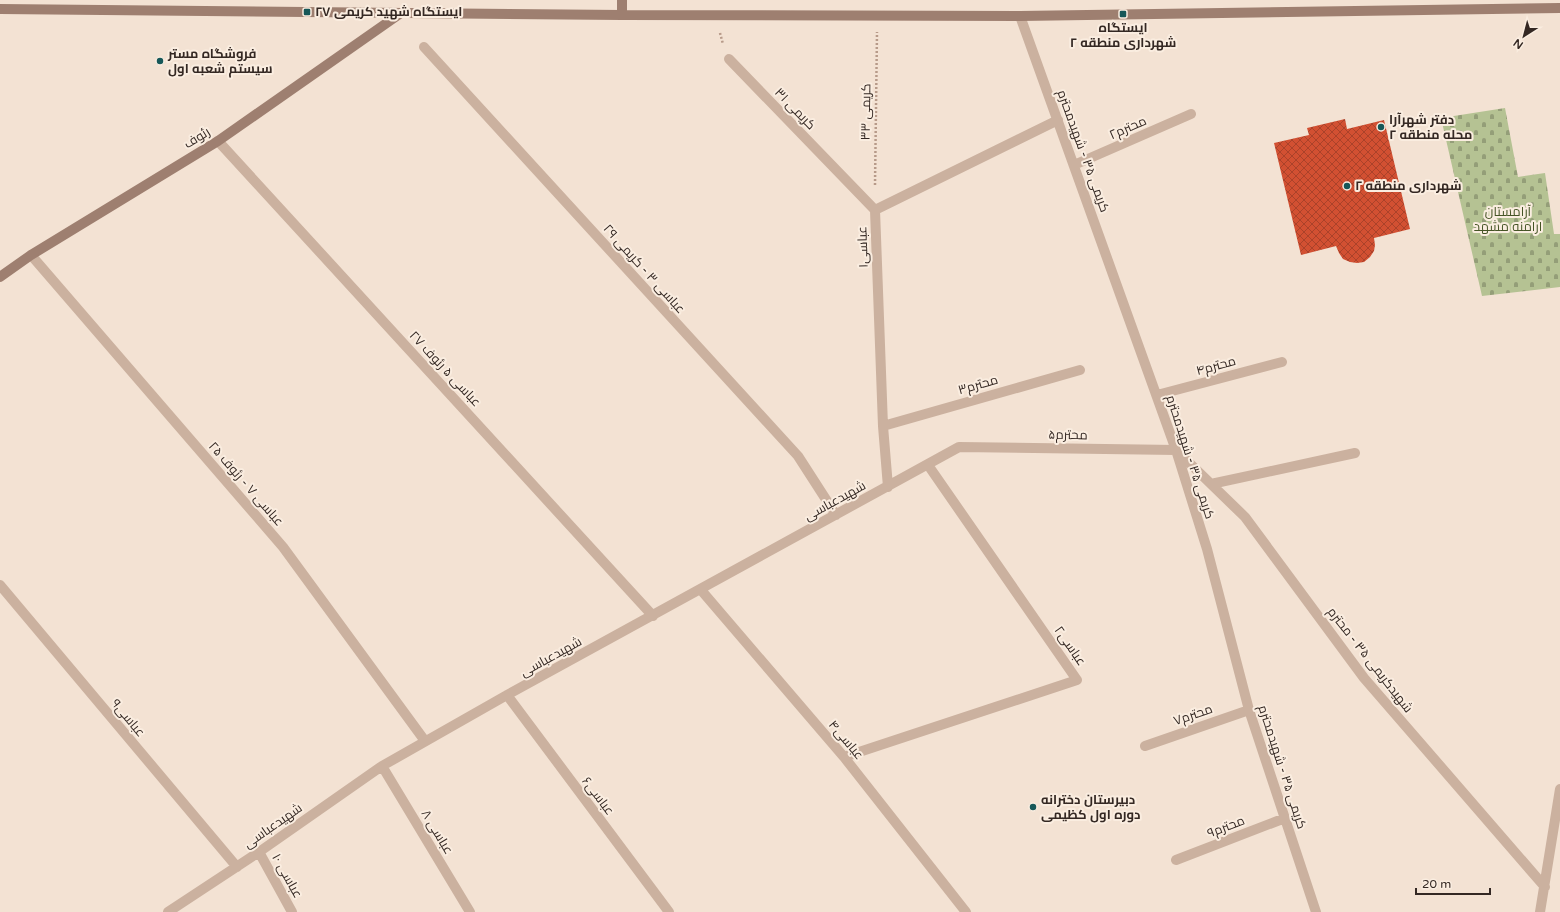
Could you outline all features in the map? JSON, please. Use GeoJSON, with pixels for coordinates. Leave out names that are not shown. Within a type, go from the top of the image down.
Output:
{"type":"FeatureCollection","features":[{"type":"Feature","properties":{"kind":"main road"},"geometry":{"type":"LineString","coordinates":[[622,0],[622,15]]}},
{"type":"Feature","properties":{"kind":"main road"},"geometry":{"type":"LineString","coordinates":[[0,9],[622,15],[1020,16],[1560,8]]}},
{"type":"Feature","properties":{"kind":"main road","name":"رئوف"},"geometry":{"type":"LineString","coordinates":[[1,275],[31,255],[218,141],[401,13]]}},
{"type":"Feature","properties":{"kind":"street","name":"کریمی ۳۵ - شهیدمحترم"},"geometry":{"type":"LineString","coordinates":[[1020,16],[1176,450],[1207,549],[1249,710],[1316,912]]}},
{"type":"Feature","properties":{"kind":"street","name":"عباسی ۳ - کریمی ۲۹"},"geometry":{"type":"LineString","coordinates":[[424,47],[798,456],[836,515]]}},
{"type":"Feature","properties":{"kind":"street","name":"کریمی ۳۱"},"geometry":{"type":"LineString","coordinates":[[729,59],[875,210]]}},
{"type":"Feature","properties":{"kind":"street","name":"محترم۲"},"geometry":{"type":"LineString","coordinates":[[1074,165],[1191,114]]}},
{"type":"Feature","properties":{"kind":"street","name":"عباسی۱"},"geometry":{"type":"LineString","coordinates":[[888,487],[883,426],[875,210],[1058,120]]}},
{"type":"Feature","properties":{"kind":"street","name":"عباسی ۵ رئوف ۲۷"},"geometry":{"type":"LineString","coordinates":[[218,141],[653,616]]}},
{"type":"Feature","properties":{"kind":"street","name":"عباسی ۷ - رئوف ۲۵"},"geometry":{"type":"LineString","coordinates":[[31,255],[283,547],[425,742]]}},
{"type":"Feature","properties":{"kind":"street","name":"محترم۴"},"geometry":{"type":"LineString","coordinates":[[1157,395],[1282,362]]}},
{"type":"Feature","properties":{"kind":"street","name":"محترم۳"},"geometry":{"type":"LineString","coordinates":[[883,426],[1080,370]]}},
{"type":"Feature","properties":{"kind":"street","name":"شهیدعباسی"},"geometry":{"type":"LineString","coordinates":[[168,912],[259,852],[382,766],[507,695],[701,590],[959,447]]}},
{"type":"Feature","properties":{"kind":"street","name":"محترم۵"},"geometry":{"type":"LineString","coordinates":[[959,447],[1176,450]]}},
{"type":"Feature","properties":{"kind":"street","name":"شهیدکریمی ۳۵ - محترم"},"geometry":{"type":"LineString","coordinates":[[1176,450],[1245,517],[1364,678],[1545,886]]}},
{"type":"Feature","properties":{"kind":"street"},"geometry":{"type":"LineString","coordinates":[[1211,484],[1354,453]]}},
{"type":"Feature","properties":{"kind":"street","name":"عباسی۲"},"geometry":{"type":"LineString","coordinates":[[844,757],[1077,680],[928,465]]}},
{"type":"Feature","properties":{"kind":"street","name":"عباسی۹"},"geometry":{"type":"LineString","coordinates":[[0,585],[237,867]]}},
{"type":"Feature","properties":{"kind":"street","name":"عباسی۴"},"geometry":{"type":"LineString","coordinates":[[701,590],[844,757],[966,912]]}},
{"type":"Feature","properties":{"kind":"street","name":"عباسی۶"},"geometry":{"type":"LineString","coordinates":[[507,695],[669,912]]}},
{"type":"Feature","properties":{"kind":"street","name":"محترم۷"},"geometry":{"type":"LineString","coordinates":[[1145,746],[1249,710]]}},
{"type":"Feature","properties":{"kind":"street","name":"عباسی ۸"},"geometry":{"type":"LineString","coordinates":[[382,766],[470,912]]}},
{"type":"Feature","properties":{"kind":"street"},"geometry":{"type":"LineString","coordinates":[[1540,912],[1560,789]]}},
{"type":"Feature","properties":{"kind":"street","name":"محترم۹"},"geometry":{"type":"LineString","coordinates":[[1176,860],[1285,818]]}},
{"type":"Feature","properties":{"kind":"street","name":"عباسی ۱۰"},"geometry":{"type":"LineString","coordinates":[[259,852],[292,912]]}},
{"type":"Feature","properties":{"kind":"path"},"geometry":{"type":"LineString","coordinates":[[713,15],[729,59]]}},
{"type":"Feature","properties":{"kind":"path","name":"کریمی ۳۳"},"geometry":{"type":"LineString","coordinates":[[875,210],[877,15]]}},
{"type":"Feature","properties":{"kind":"green space","name":"آرامستان ارامنه مشهد"},"geometry":{"type":"Polygon","coordinates":[[[1505,108],[1518,177],[1545,173],[1554,234],[1560,234],[1560,287],[1482,296],[1441,118],[1505,108]]]}},
{"type":"Feature","properties":{"kind":"building"},"geometry":{"type":"Polygon","coordinates":[[[1345,119],[1347,129],[1384,120],[1410,229],[1374,238],[1374,251],[1370,257],[1364,262],[1357,263],[1343,259],[1336,246],[1301,255],[1274,143],[1309,135],[1307,128],[1345,119]]]}},
{"type":"Feature","properties":{"kind":"place","name":"ایستگاه شهید کریمی ۲۷"},"geometry":{"type":"Point","coordinates":[307,12]}},
{"type":"Feature","properties":{"kind":"place","name":"ایستگاه شهرداری منطقه ۲"},"geometry":{"type":"Point","coordinates":[1123,14]}},
{"type":"Feature","properties":{"kind":"place","name":"فروشگاه مستر سیستم شعبه اول"},"geometry":{"type":"Point","coordinates":[160,61]}},
{"type":"Feature","properties":{"kind":"place","name":"دفتر شهرآرا محله منطقه ۲"},"geometry":{"type":"Point","coordinates":[1381,127]}},
{"type":"Feature","properties":{"kind":"place","name":"شهرداری منطقه ۲"},"geometry":{"type":"Point","coordinates":[1347,186]}},
{"type":"Feature","properties":{"kind":"place","name":"دبیرستان دخترانه دوره اول کظیمی"},"geometry":{"type":"Point","coordinates":[1033,807]}}]}
